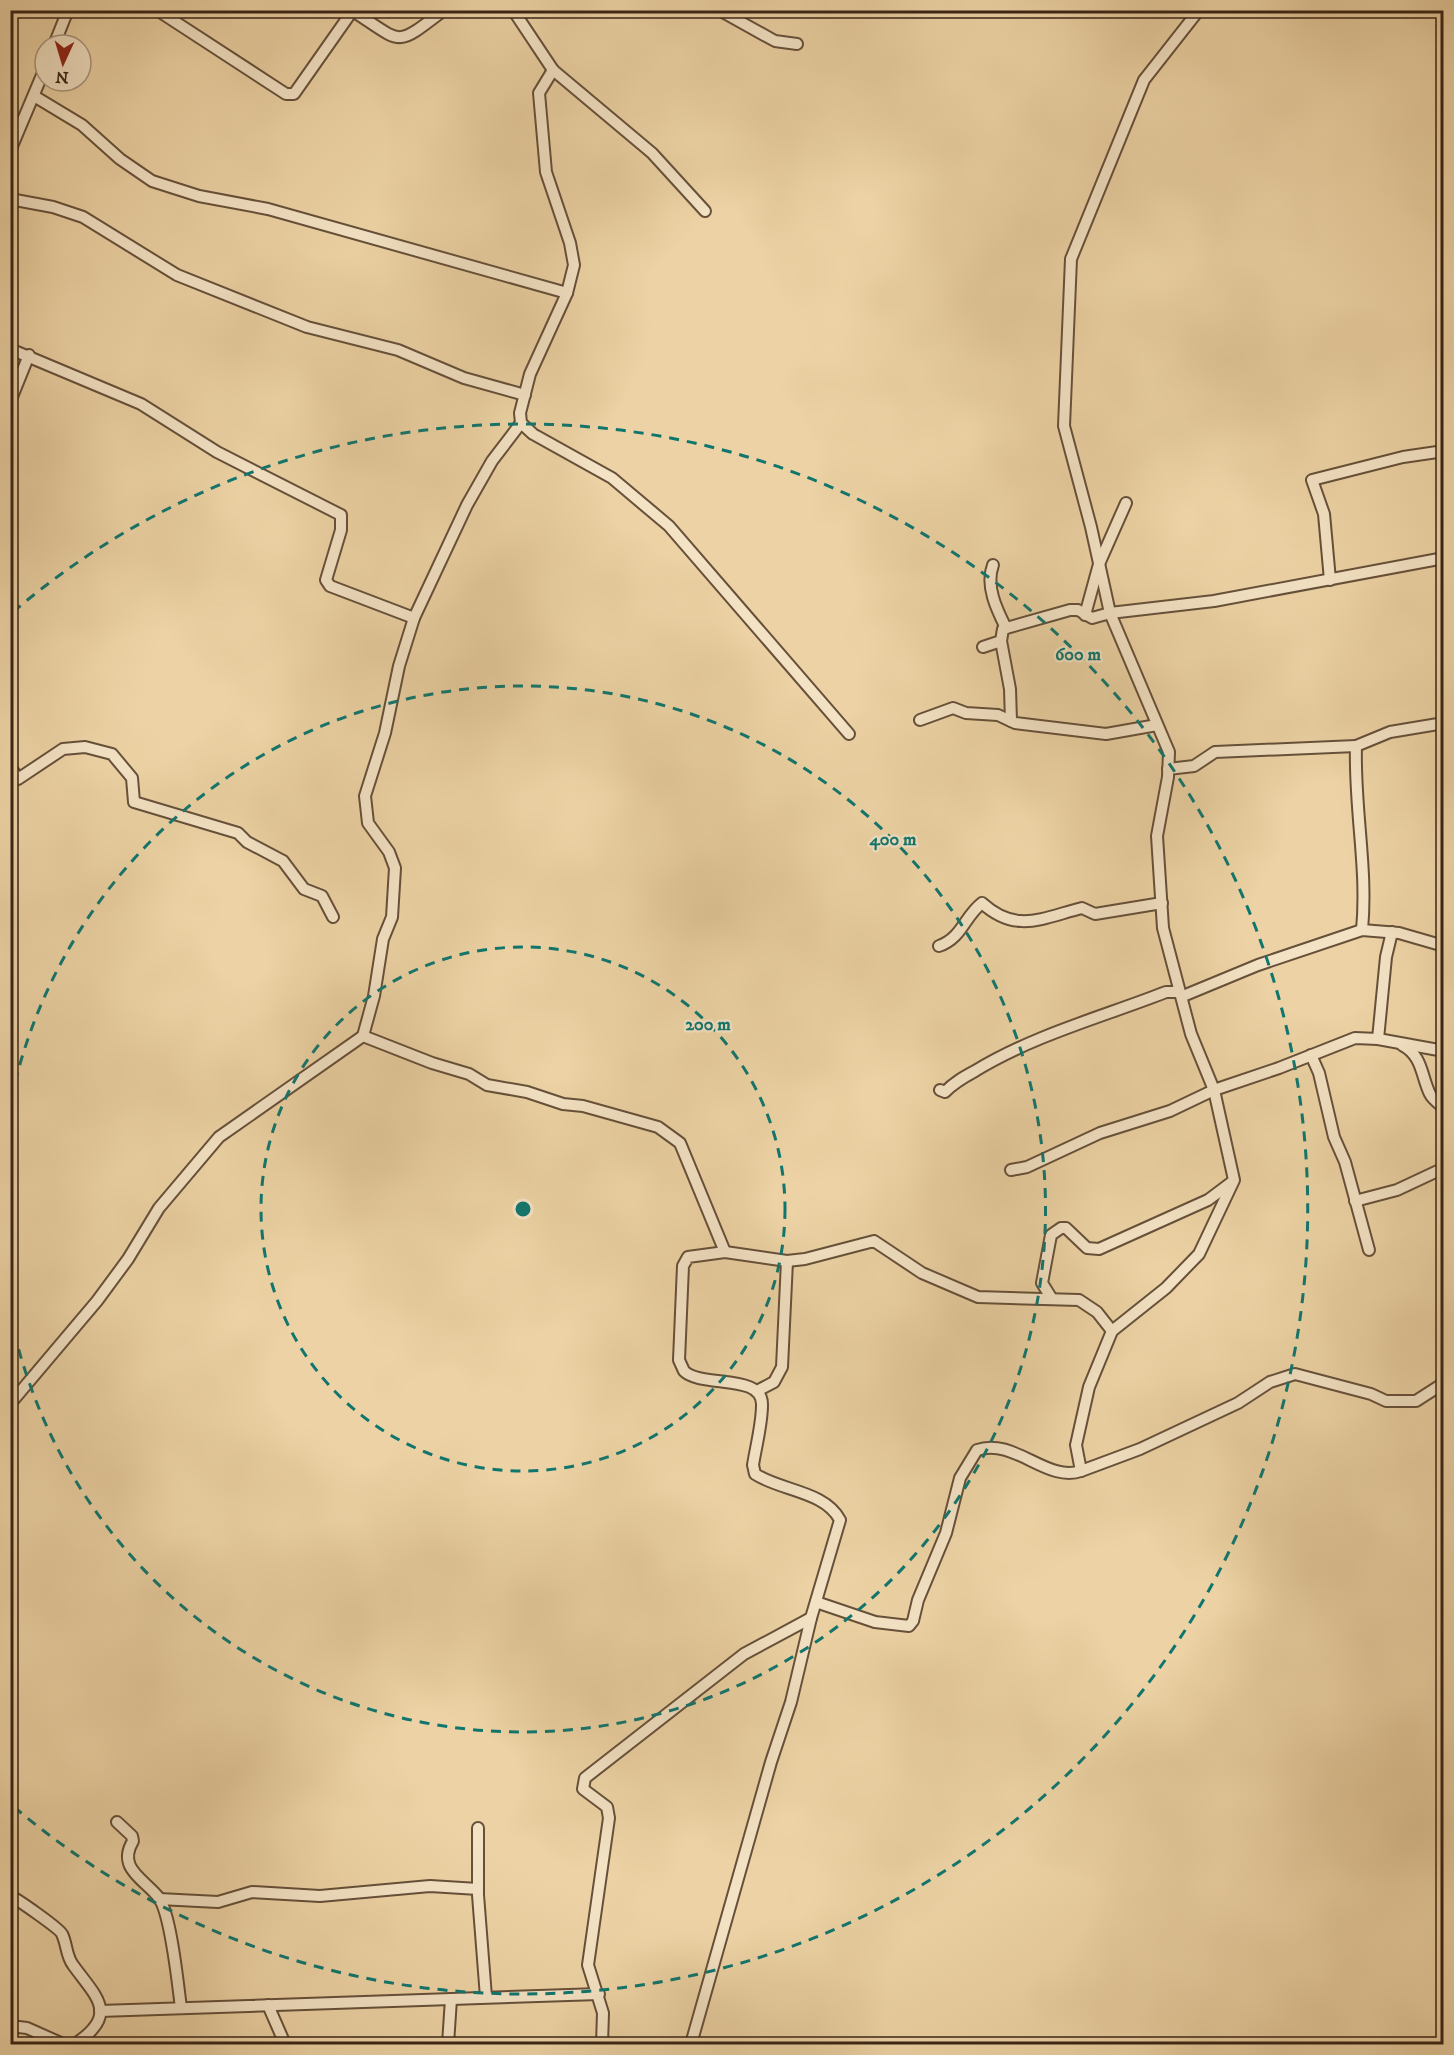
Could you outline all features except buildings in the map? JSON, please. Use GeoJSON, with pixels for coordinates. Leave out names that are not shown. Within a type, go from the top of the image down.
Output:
{"type":"FeatureCollection","features":[{"type":"Feature","properties":{"kind":"street"},"geometry":{"type":"LineString","coordinates":[[59,33],[68,10]]}},
{"type":"Feature","properties":{"kind":"street"},"geometry":{"type":"LineString","coordinates":[[157,10],[286,94],[294,94],[353,11],[398,39],[411,36],[444,10]]}},
{"type":"Feature","properties":{"kind":"street"},"geometry":{"type":"LineString","coordinates":[[513,10],[553,70],[652,153],[705,211]]}},
{"type":"Feature","properties":{"kind":"street"},"geometry":{"type":"LineString","coordinates":[[719,10],[775,41],[797,44]]}},
{"type":"Feature","properties":{"kind":"street"},"geometry":{"type":"LineString","coordinates":[[1081,1471],[1076,1445],[1089,1387],[1112,1331],[1166,1288],[1199,1254],[1234,1180],[1214,1090],[1191,1034],[1183,996],[1163,928],[1157,836],[1169,752],[1110,613],[1064,426],[1071,259],[1144,80],[1199,10]]}},
{"type":"Feature","properties":{"kind":"street"},"geometry":{"type":"LineString","coordinates":[[10,1404],[97,1301],[128,1259],[159,1208],[219,1137],[363,1036],[374,996],[383,939],[392,917],[395,867],[389,852],[368,823],[365,796],[385,733],[399,666],[414,618],[467,505],[492,461],[521,423],[530,374],[567,293],[574,265],[570,243],[546,171],[540,93],[553,70]]}},
{"type":"Feature","properties":{"kind":"street"},"geometry":{"type":"LineString","coordinates":[[10,151],[35,93]]}},
{"type":"Feature","properties":{"kind":"street"},"geometry":{"type":"LineString","coordinates":[[34,96],[82,125],[120,159],[152,181],[199,196],[268,209],[567,293]]}},
{"type":"Feature","properties":{"kind":"street"},"geometry":{"type":"LineString","coordinates":[[10,199],[53,207],[83,217],[177,275],[307,327],[398,350],[464,378],[525,395]]}},
{"type":"Feature","properties":{"kind":"street"},"geometry":{"type":"LineString","coordinates":[[10,349],[29,355],[141,404],[217,452],[341,515],[343,522],[326,580],[330,586],[414,618]]}},
{"type":"Feature","properties":{"kind":"street"},"geometry":{"type":"LineString","coordinates":[[10,402],[29,355]]}},
{"type":"Feature","properties":{"kind":"street"},"geometry":{"type":"LineString","coordinates":[[521,423],[533,434],[612,478],[669,526],[849,734]]}},
{"type":"Feature","properties":{"kind":"street"},"geometry":{"type":"LineString","coordinates":[[1330,580],[1324,514],[1312,480],[1402,457],[1443,451]]}},
{"type":"Feature","properties":{"kind":"street"},"geometry":{"type":"LineString","coordinates":[[1085,615],[1099,564],[1126,503]]}},
{"type":"Feature","properties":{"kind":"street"},"geometry":{"type":"LineString","coordinates":[[1011,721],[1010,689],[1001,641],[1003,630],[1006,628],[1070,610],[1078,610],[1092,618],[1110,613],[1214,601],[1443,558]]}},
{"type":"Feature","properties":{"kind":"street"},"geometry":{"type":"LineString","coordinates":[[993,565],[990,573],[992,592],[1006,628]]}},
{"type":"Feature","properties":{"kind":"street"},"geometry":{"type":"LineString","coordinates":[[983,647],[1001,641]]}},
{"type":"Feature","properties":{"kind":"street"},"geometry":{"type":"LineString","coordinates":[[920,720],[953,708],[966,713],[998,715],[1011,721],[1106,734],[1157,725]]}},
{"type":"Feature","properties":{"kind":"street"},"geometry":{"type":"LineString","coordinates":[[1168,769],[1194,766],[1215,752],[1356,746],[1390,732],[1443,723]]}},
{"type":"Feature","properties":{"kind":"street"},"geometry":{"type":"LineString","coordinates":[[1356,746],[1361,867],[1366,892],[1362,930]]}},
{"type":"Feature","properties":{"kind":"street"},"geometry":{"type":"LineString","coordinates":[[10,766],[18,779],[63,749],[85,747],[112,754],[132,778],[134,802],[238,833],[247,842],[283,861],[304,889],[322,896],[333,917]]}},
{"type":"Feature","properties":{"kind":"street"},"geometry":{"type":"LineString","coordinates":[[939,946],[957,936],[974,910],[982,903],[996,915],[1015,922],[1054,916],[1082,908],[1095,914],[1162,903]]}},
{"type":"Feature","properties":{"kind":"street"},"geometry":{"type":"LineString","coordinates":[[1183,996],[1258,965],[1362,930],[1392,932],[1443,946]]}},
{"type":"Feature","properties":{"kind":"street"},"geometry":{"type":"LineString","coordinates":[[1378,1039],[1385,967],[1392,932]]}},
{"type":"Feature","properties":{"kind":"street"},"geometry":{"type":"LineString","coordinates":[[940,1090],[945,1092],[950,1086],[987,1063],[1018,1048],[1098,1016],[1167,992],[1178,992],[1183,996]]}},
{"type":"Feature","properties":{"kind":"street"},"geometry":{"type":"LineString","coordinates":[[363,1036],[432,1063],[469,1074],[487,1085],[527,1092],[562,1104],[584,1106],[658,1127],[675,1137],[680,1143],[725,1252]]}},
{"type":"Feature","properties":{"kind":"street"},"geometry":{"type":"LineString","coordinates":[[1011,1170],[1027,1167],[1100,1133],[1170,1111],[1214,1090],[1355,1038],[1378,1039],[1443,1051]]}},
{"type":"Feature","properties":{"kind":"street"},"geometry":{"type":"LineString","coordinates":[[1397,1042],[1413,1051],[1426,1076],[1430,1096],[1443,1108]]}},
{"type":"Feature","properties":{"kind":"street"},"geometry":{"type":"LineString","coordinates":[[1311,1056],[1319,1073],[1334,1137],[1345,1162],[1369,1250]]}},
{"type":"Feature","properties":{"kind":"street"},"geometry":{"type":"LineString","coordinates":[[1355,1202],[1397,1190],[1443,1168]]}},
{"type":"Feature","properties":{"kind":"street"},"geometry":{"type":"LineString","coordinates":[[1052,1299],[1042,1283],[1052,1235],[1056,1230],[1066,1228],[1087,1248],[1099,1249],[1208,1200],[1234,1180]]}},
{"type":"Feature","properties":{"kind":"street"},"geometry":{"type":"LineString","coordinates":[[691,2044],[771,1762],[791,1702],[816,1602],[840,1520],[834,1510],[820,1501],[755,1473],[754,1456],[763,1403],[757,1391],[747,1385],[688,1375],[679,1360],[683,1266],[688,1257],[725,1252],[787,1261],[805,1259],[874,1242],[922,1273],[978,1297],[1079,1300],[1090,1306],[1112,1331]]}},
{"type":"Feature","properties":{"kind":"street"},"geometry":{"type":"LineString","coordinates":[[757,1391],[774,1382],[782,1366],[787,1261]]}},
{"type":"Feature","properties":{"kind":"street"},"geometry":{"type":"LineString","coordinates":[[816,1602],[875,1622],[909,1626],[913,1621],[918,1600],[946,1533],[960,1478],[977,1450],[993,1446],[1005,1448],[1050,1468],[1081,1471],[1140,1449],[1238,1403],[1270,1382],[1295,1374],[1371,1394],[1386,1401],[1416,1401],[1443,1383]]}},
{"type":"Feature","properties":{"kind":"street"},"geometry":{"type":"LineString","coordinates":[[602,2044],[603,2013],[588,1965],[609,1818],[607,1807],[583,1789],[585,1778],[744,1654],[812,1618]]}},
{"type":"Feature","properties":{"kind":"street"},"geometry":{"type":"LineString","coordinates":[[117,1822],[132,1836],[133,1841],[128,1849],[129,1863],[138,1879],[159,1899],[172,1949],[181,2008]]}},
{"type":"Feature","properties":{"kind":"street"},"geometry":{"type":"LineString","coordinates":[[478,1827],[478,1889],[486,1997]]}},
{"type":"Feature","properties":{"kind":"street"},"geometry":{"type":"LineString","coordinates":[[159,1899],[218,1902],[252,1892],[320,1896],[430,1886],[478,1889]]}},
{"type":"Feature","properties":{"kind":"street"},"geometry":{"type":"LineString","coordinates":[[10,1896],[19,1899],[27,1909],[61,1931],[69,1958],[94,1991],[100,2011],[96,2027],[75,2044]]}},
{"type":"Feature","properties":{"kind":"street"},"geometry":{"type":"LineString","coordinates":[[100,2011],[598,1994]]}},
{"type":"Feature","properties":{"kind":"street"},"geometry":{"type":"LineString","coordinates":[[447,2044],[451,1999]]}},
{"type":"Feature","properties":{"kind":"street"},"geometry":{"type":"LineString","coordinates":[[268,2005],[285,2044]]}},
{"type":"Feature","properties":{"kind":"street"},"geometry":{"type":"LineString","coordinates":[[10,2026],[27,2028],[63,2044]]}}]}
